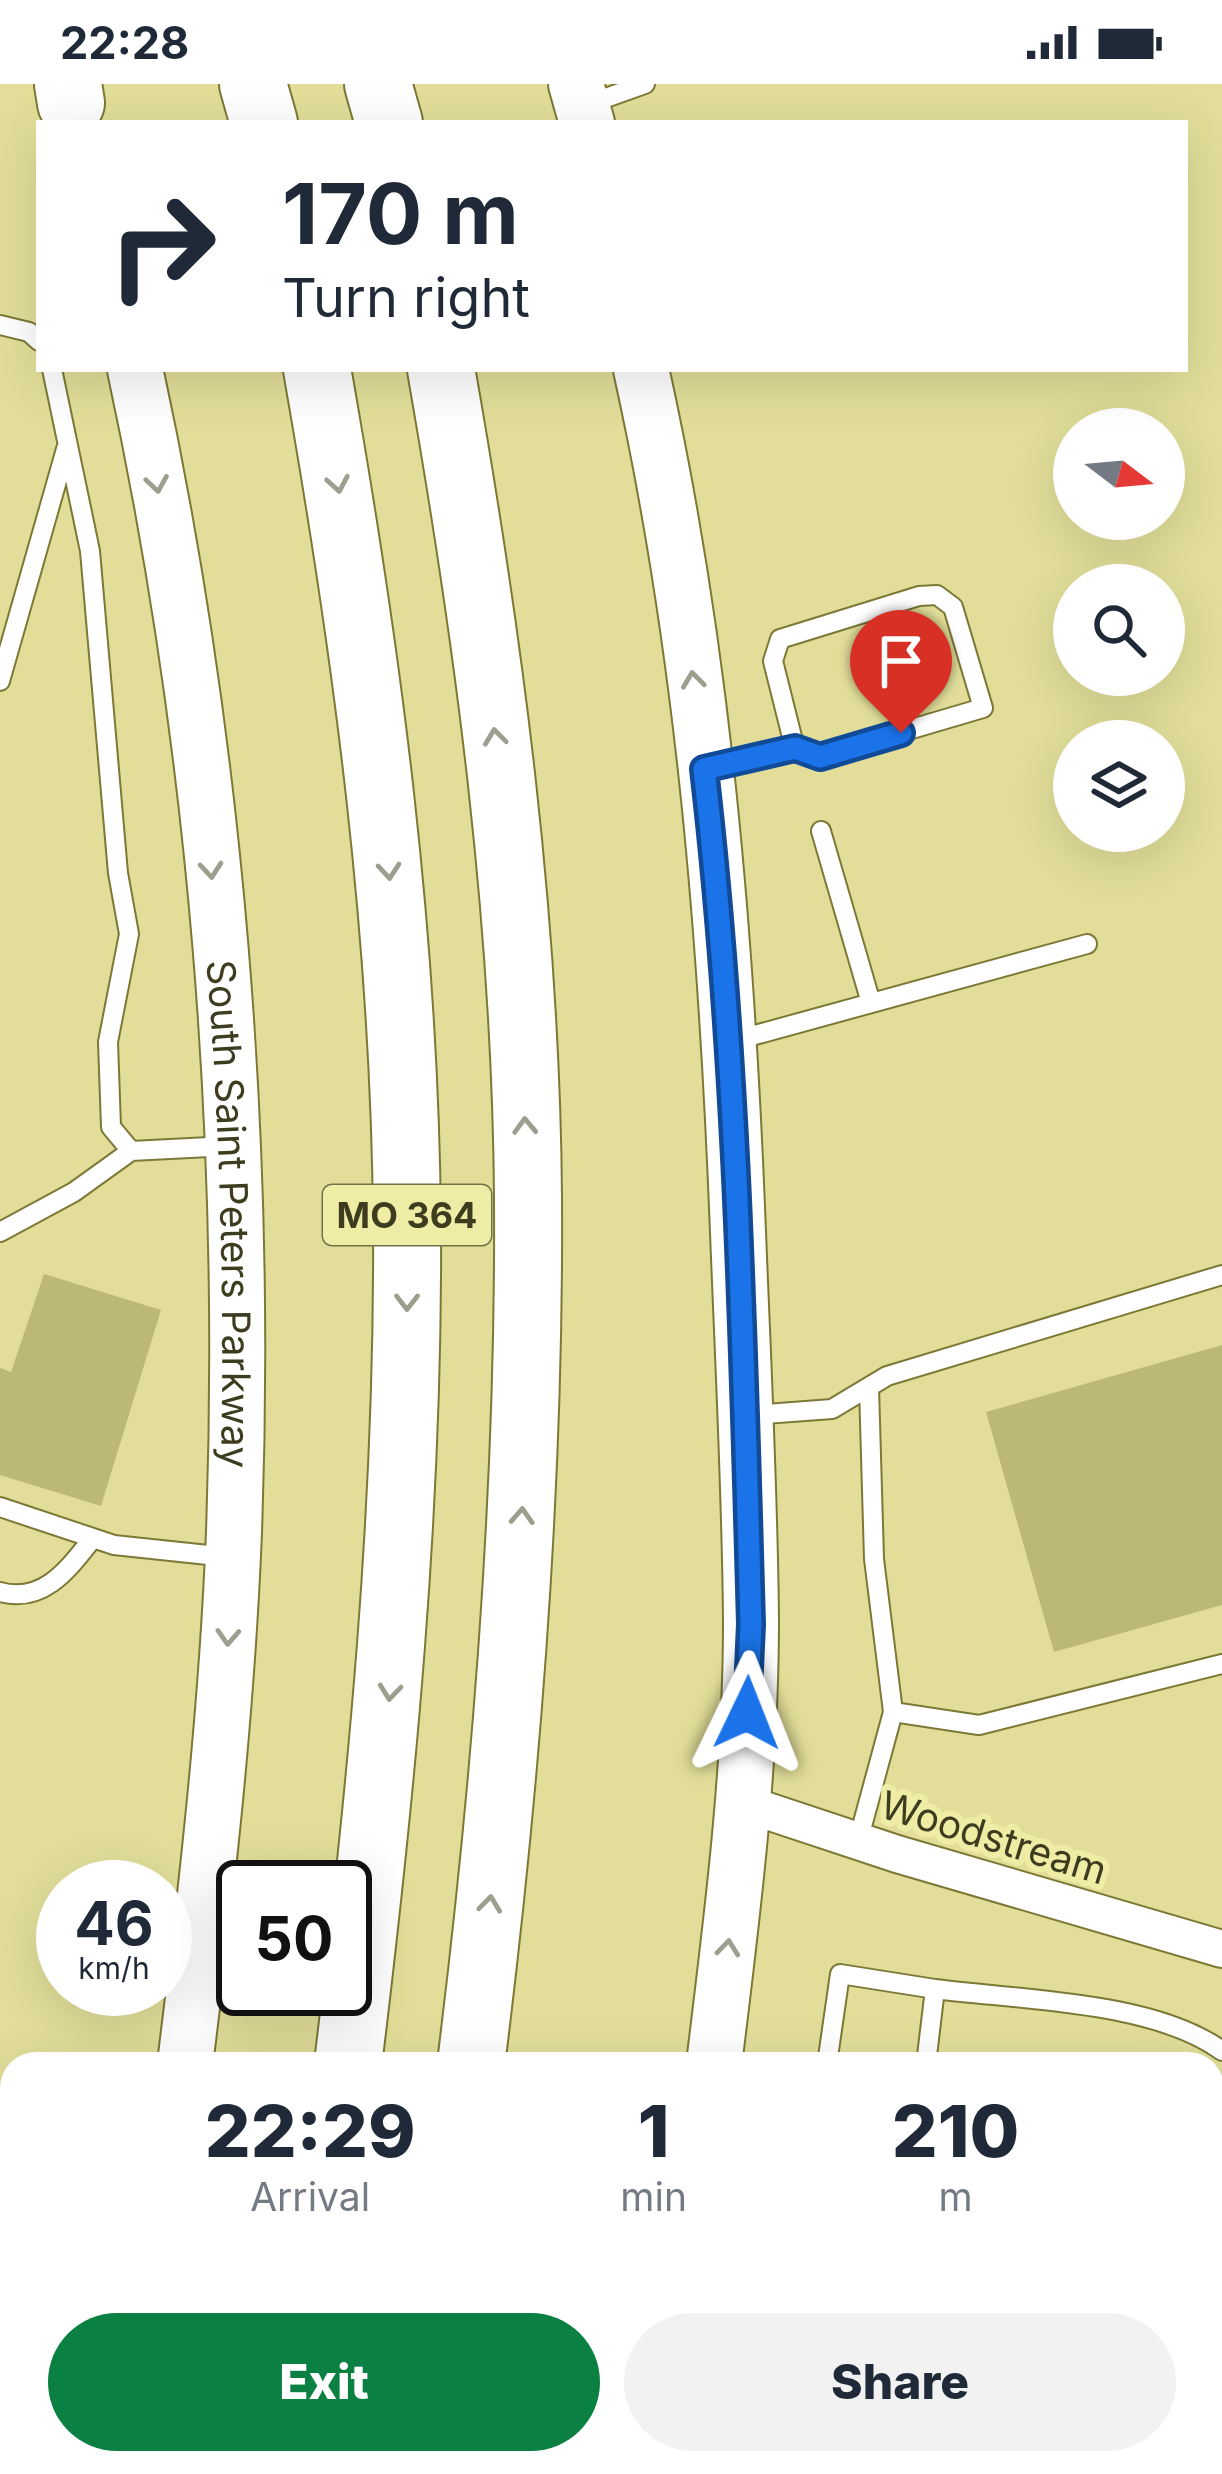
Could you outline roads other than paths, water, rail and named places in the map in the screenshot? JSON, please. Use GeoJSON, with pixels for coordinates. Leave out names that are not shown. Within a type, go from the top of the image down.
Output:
{"type":"FeatureCollection","features":[{"type":"Feature","properties":{"kind":"highway"},"geometry":{"type":"LineString","coordinates":[[253,84],[263,120]]}},
{"type":"Feature","properties":{"kind":"highway"},"geometry":{"type":"LineString","coordinates":[[379,84],[387,120]]}},
{"type":"Feature","properties":{"kind":"highway","name":"MO 364"},"geometry":{"type":"LineString","coordinates":[[318,372],[351,556],[381,774],[407,1219],[406,1362],[392,1671],[349,2052]]}},
{"type":"Feature","properties":{"kind":"highway","name":"MO 364"},"geometry":{"type":"LineString","coordinates":[[442,372],[478,591],[501,787],[520,990],[528,1192],[527,1401],[518,1606],[475,2050]]}},
{"type":"Feature","properties":{"kind":"main road","name":"South Saint Peters Parkway"},"geometry":{"type":"LineString","coordinates":[[136,372],[151,444],[205,802],[232,1146],[237,1330],[232,1557],[217,1803],[186,2052]]}},
{"type":"Feature","properties":{"kind":"main road"},"geometry":{"type":"LineString","coordinates":[[642,372],[684,604],[729,1042],[751,1624],[743,1803],[715,2052]]}},
{"type":"Feature","properties":{"kind":"street","name":"Woodstream"},"geometry":{"type":"LineString","coordinates":[[743,1803],[1222,1949]]}},
{"type":"Feature","properties":{"kind":"lane"},"geometry":{"type":"LineString","coordinates":[[582,104],[645,84]]}},
{"type":"Feature","properties":{"kind":"lane"},"geometry":{"type":"LineString","coordinates":[[0,325],[36,338]]}},
{"type":"Feature","properties":{"kind":"lane"},"geometry":{"type":"LineString","coordinates":[[53,372],[90,551],[118,873],[129,934],[108,1042],[111,1127],[131,1151]]}},
{"type":"Feature","properties":{"kind":"lane"},"geometry":{"type":"LineString","coordinates":[[0,681],[68,444]]}},
{"type":"Feature","properties":{"kind":"lane"},"geometry":{"type":"LineString","coordinates":[[704,769],[795,748],[820,757],[982,709],[953,607],[937,595],[919,596],[780,639],[773,662],[795,748]]}},
{"type":"Feature","properties":{"kind":"lane"},"geometry":{"type":"LineString","coordinates":[[821,831],[871,1003]]}},
{"type":"Feature","properties":{"kind":"lane"},"geometry":{"type":"LineString","coordinates":[[729,1042],[1087,944]]}},
{"type":"Feature","properties":{"kind":"lane"},"geometry":{"type":"LineString","coordinates":[[0,1232],[74,1192],[131,1151],[232,1146]]}},
{"type":"Feature","properties":{"kind":"lane"},"geometry":{"type":"LineString","coordinates":[[744,1416],[832,1409],[887,1376],[1222,1275]]}},
{"type":"Feature","properties":{"kind":"lane"},"geometry":{"type":"LineString","coordinates":[[858,1841],[893,1712],[874,1559],[868,1387]]}},
{"type":"Feature","properties":{"kind":"lane"},"geometry":{"type":"LineString","coordinates":[[0,1507],[114,1545],[232,1557]]}},
{"type":"Feature","properties":{"kind":"lane"},"geometry":{"type":"LineString","coordinates":[[0,1592],[12,1595],[55,1584],[94,1538]]}},
{"type":"Feature","properties":{"kind":"lane"},"geometry":{"type":"LineString","coordinates":[[893,1712],[980,1725],[1222,1664]]}},
{"type":"Feature","properties":{"kind":"lane"},"geometry":{"type":"LineString","coordinates":[[829,2052],[840,1974],[1150,2016],[1197,2032],[1222,2051]]}},
{"type":"Feature","properties":{"kind":"lane"},"geometry":{"type":"LineString","coordinates":[[927,2052],[935,1989]]}}]}
